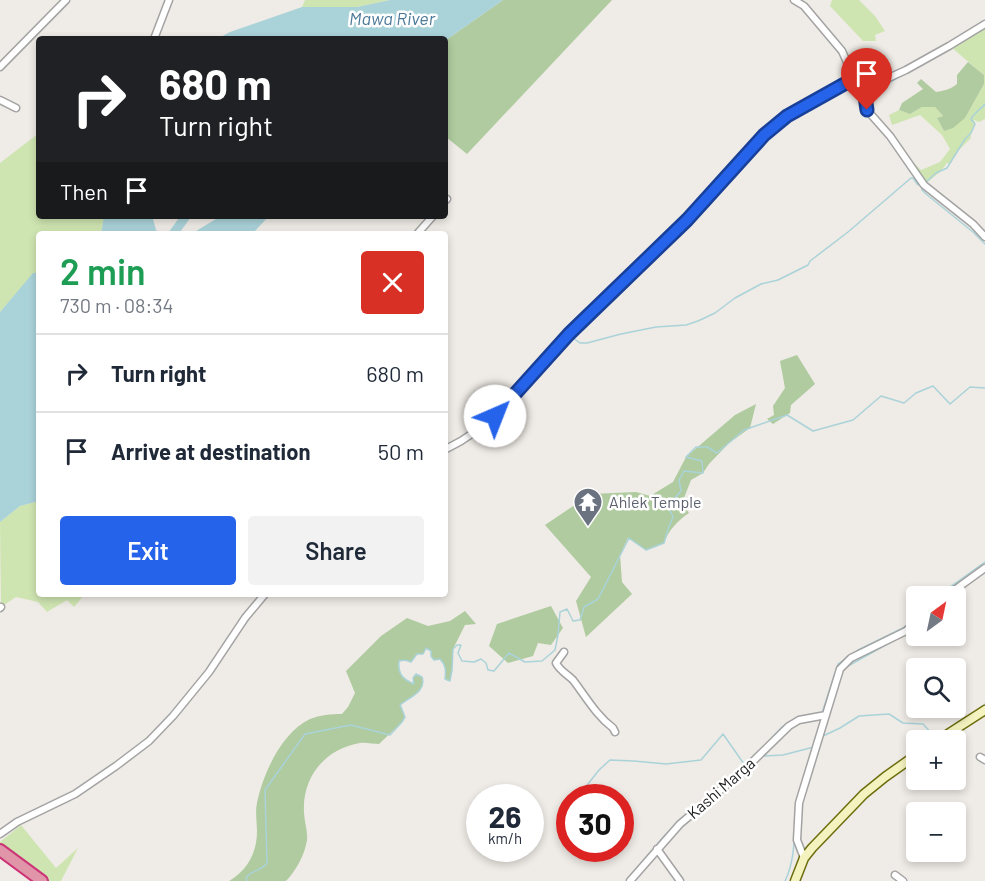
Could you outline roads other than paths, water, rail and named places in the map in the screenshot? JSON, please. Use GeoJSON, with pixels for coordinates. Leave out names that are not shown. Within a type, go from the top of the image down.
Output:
{"type":"FeatureCollection","features":[{"type":"Feature","properties":{"kind":"highway"},"geometry":{"type":"LineString","coordinates":[[0,850],[42,881]]}},
{"type":"Feature","properties":{"kind":"street"},"geometry":{"type":"LineString","coordinates":[[0,67],[66,0]]}},
{"type":"Feature","properties":{"kind":"street"},"geometry":{"type":"LineString","coordinates":[[155,36],[169,0]]}},
{"type":"Feature","properties":{"kind":"street"},"geometry":{"type":"LineString","coordinates":[[794,0],[804,6],[842,51],[855,78],[864,89],[867,110],[890,136],[924,185],[985,237]]}},
{"type":"Feature","properties":{"kind":"street"},"geometry":{"type":"LineString","coordinates":[[864,89],[906,70],[985,24]]}},
{"type":"Feature","properties":{"kind":"street"},"geometry":{"type":"LineString","coordinates":[[448,448],[484,425],[594,309],[687,220],[764,135],[787,116],[855,78]]}},
{"type":"Feature","properties":{"kind":"street"},"geometry":{"type":"LineString","coordinates":[[0,100],[16,108]]}},
{"type":"Feature","properties":{"kind":"street"},"geometry":{"type":"LineString","coordinates":[[420,231],[430,219]]}},
{"type":"Feature","properties":{"kind":"street"},"geometry":{"type":"LineString","coordinates":[[960,586],[985,568]]}},
{"type":"Feature","properties":{"kind":"street"},"geometry":{"type":"LineString","coordinates":[[0,834],[16,822],[75,794],[149,741],[209,672],[245,618],[262,597]]}},
{"type":"Feature","properties":{"kind":"street"},"geometry":{"type":"LineString","coordinates":[[804,858],[797,840],[799,803],[840,669],[851,658],[906,630]]}},
{"type":"Feature","properties":{"kind":"street"},"geometry":{"type":"LineString","coordinates":[[564,652],[556,663],[558,668],[572,679],[588,702],[614,728],[615,732]]}},
{"type":"Feature","properties":{"kind":"street"},"geometry":{"type":"LineString","coordinates":[[954,730],[985,710]]}},
{"type":"Feature","properties":{"kind":"street","name":"Kashi Marga"},"geometry":{"type":"LineString","coordinates":[[630,881],[680,824],[741,772],[789,726],[799,720],[826,715]]}},
{"type":"Feature","properties":{"kind":"street"},"geometry":{"type":"LineString","coordinates":[[795,881],[804,858],[864,794],[906,762]]}},
{"type":"Feature","properties":{"kind":"street"},"geometry":{"type":"LineString","coordinates":[[657,849],[680,881]]}},
{"type":"Feature","properties":{"kind":"street"},"geometry":{"type":"LineString","coordinates":[[895,875],[903,881]]}},
{"type":"Feature","properties":{"kind":"water","name":"Mawa River"},"geometry":{"type":"Polygon","coordinates":[[[390,0],[503,0],[448,39],[448,36],[223,36],[302,7],[357,7],[390,0]]]}},
{"type":"Feature","properties":{"kind":"water"},"geometry":{"type":"Polygon","coordinates":[[[104,219],[153,219],[158,231],[102,231],[104,219]]]}},
{"type":"Feature","properties":{"kind":"water"},"geometry":{"type":"Polygon","coordinates":[[[216,219],[266,219],[255,231],[196,231],[216,219]]]}},
{"type":"Feature","properties":{"kind":"water"},"geometry":{"type":"Polygon","coordinates":[[[33,273],[36,273],[36,502],[20,506],[0,522],[0,312],[33,273]]]}},
{"type":"Feature","properties":{"kind":"waterway"},"geometry":{"type":"LineString","coordinates":[[919,66],[933,58]]}},
{"type":"Feature","properties":{"kind":"waterway"},"geometry":{"type":"LineString","coordinates":[[875,91],[904,74]]}},
{"type":"Feature","properties":{"kind":"waterway"},"geometry":{"type":"LineString","coordinates":[[926,182],[936,173],[947,168],[971,133],[975,124],[971,119],[985,104]]}},
{"type":"Feature","properties":{"kind":"waterway"},"geometry":{"type":"LineString","coordinates":[[573,338],[580,343],[587,343],[656,327],[686,325],[698,321],[761,284],[778,280],[808,265],[911,178],[918,185]]}},
{"type":"Feature","properties":{"kind":"waterway"},"geometry":{"type":"LineString","coordinates":[[922,188],[926,194],[985,244]]}},
{"type":"Feature","properties":{"kind":"waterway"},"geometry":{"type":"LineString","coordinates":[[175,231],[184,219]]}},
{"type":"Feature","properties":{"kind":"waterway"},"geometry":{"type":"LineString","coordinates":[[247,881],[248,875],[267,863],[265,790],[305,734],[351,725],[390,735],[405,717],[400,705],[417,693],[423,682],[422,677],[416,674],[413,678],[414,684],[406,680],[400,673],[399,661],[411,662],[417,654],[423,654],[426,648],[431,651],[434,660],[442,661],[445,668],[445,679],[450,681],[453,649],[457,645],[461,645],[458,653],[462,661],[474,662],[481,659],[486,663],[488,670],[494,671],[509,653],[525,662],[542,661],[555,650],[560,612],[567,609],[573,621],[580,620],[584,607],[598,599],[629,538],[646,550],[664,543],[673,517],[668,506],[681,491],[679,480],[684,471],[703,473],[702,461],[686,457],[696,447],[707,447],[717,453],[744,430],[787,415],[813,431],[853,420],[881,396],[904,403],[916,393],[933,386],[950,404],[970,387],[985,388]]}},
{"type":"Feature","properties":{"kind":"waterway"},"geometry":{"type":"LineString","coordinates":[[951,586],[985,562]]}},
{"type":"Feature","properties":{"kind":"waterway"},"geometry":{"type":"LineString","coordinates":[[965,586],[985,572]]}},
{"type":"Feature","properties":{"kind":"waterway"},"geometry":{"type":"LineString","coordinates":[[822,713],[838,664],[858,650],[906,626]]}},
{"type":"Feature","properties":{"kind":"waterway"},"geometry":{"type":"LineString","coordinates":[[848,666],[891,642]]}},
{"type":"Feature","properties":{"kind":"waterway"},"geometry":{"type":"LineString","coordinates":[[978,710],[985,704]]}},
{"type":"Feature","properties":{"kind":"waterway"},"geometry":{"type":"LineString","coordinates":[[823,736],[859,716],[889,714],[903,723],[923,724],[929,730]]}},
{"type":"Feature","properties":{"kind":"waterway"},"geometry":{"type":"LineString","coordinates":[[822,719],[814,747],[783,755],[764,756],[777,740],[799,723],[822,719]]}},
{"type":"Feature","properties":{"kind":"waterway"},"geometry":{"type":"LineString","coordinates":[[766,744],[789,723]]}},
{"type":"Feature","properties":{"kind":"waterway"},"geometry":{"type":"LineString","coordinates":[[588,784],[610,760],[666,764],[701,760],[723,734],[744,764]]}},
{"type":"Feature","properties":{"kind":"waterway"},"geometry":{"type":"LineString","coordinates":[[796,803],[805,774]]}},
{"type":"Feature","properties":{"kind":"waterway"},"geometry":{"type":"LineString","coordinates":[[785,881],[793,854],[796,808]]}},
{"type":"Feature","properties":{"kind":"waterway"},"geometry":{"type":"LineString","coordinates":[[630,876],[673,828]]}},
{"type":"Feature","properties":{"kind":"place","name":"Ahlek Temple"},"geometry":{"type":"Point","coordinates":[588,528]}}]}
